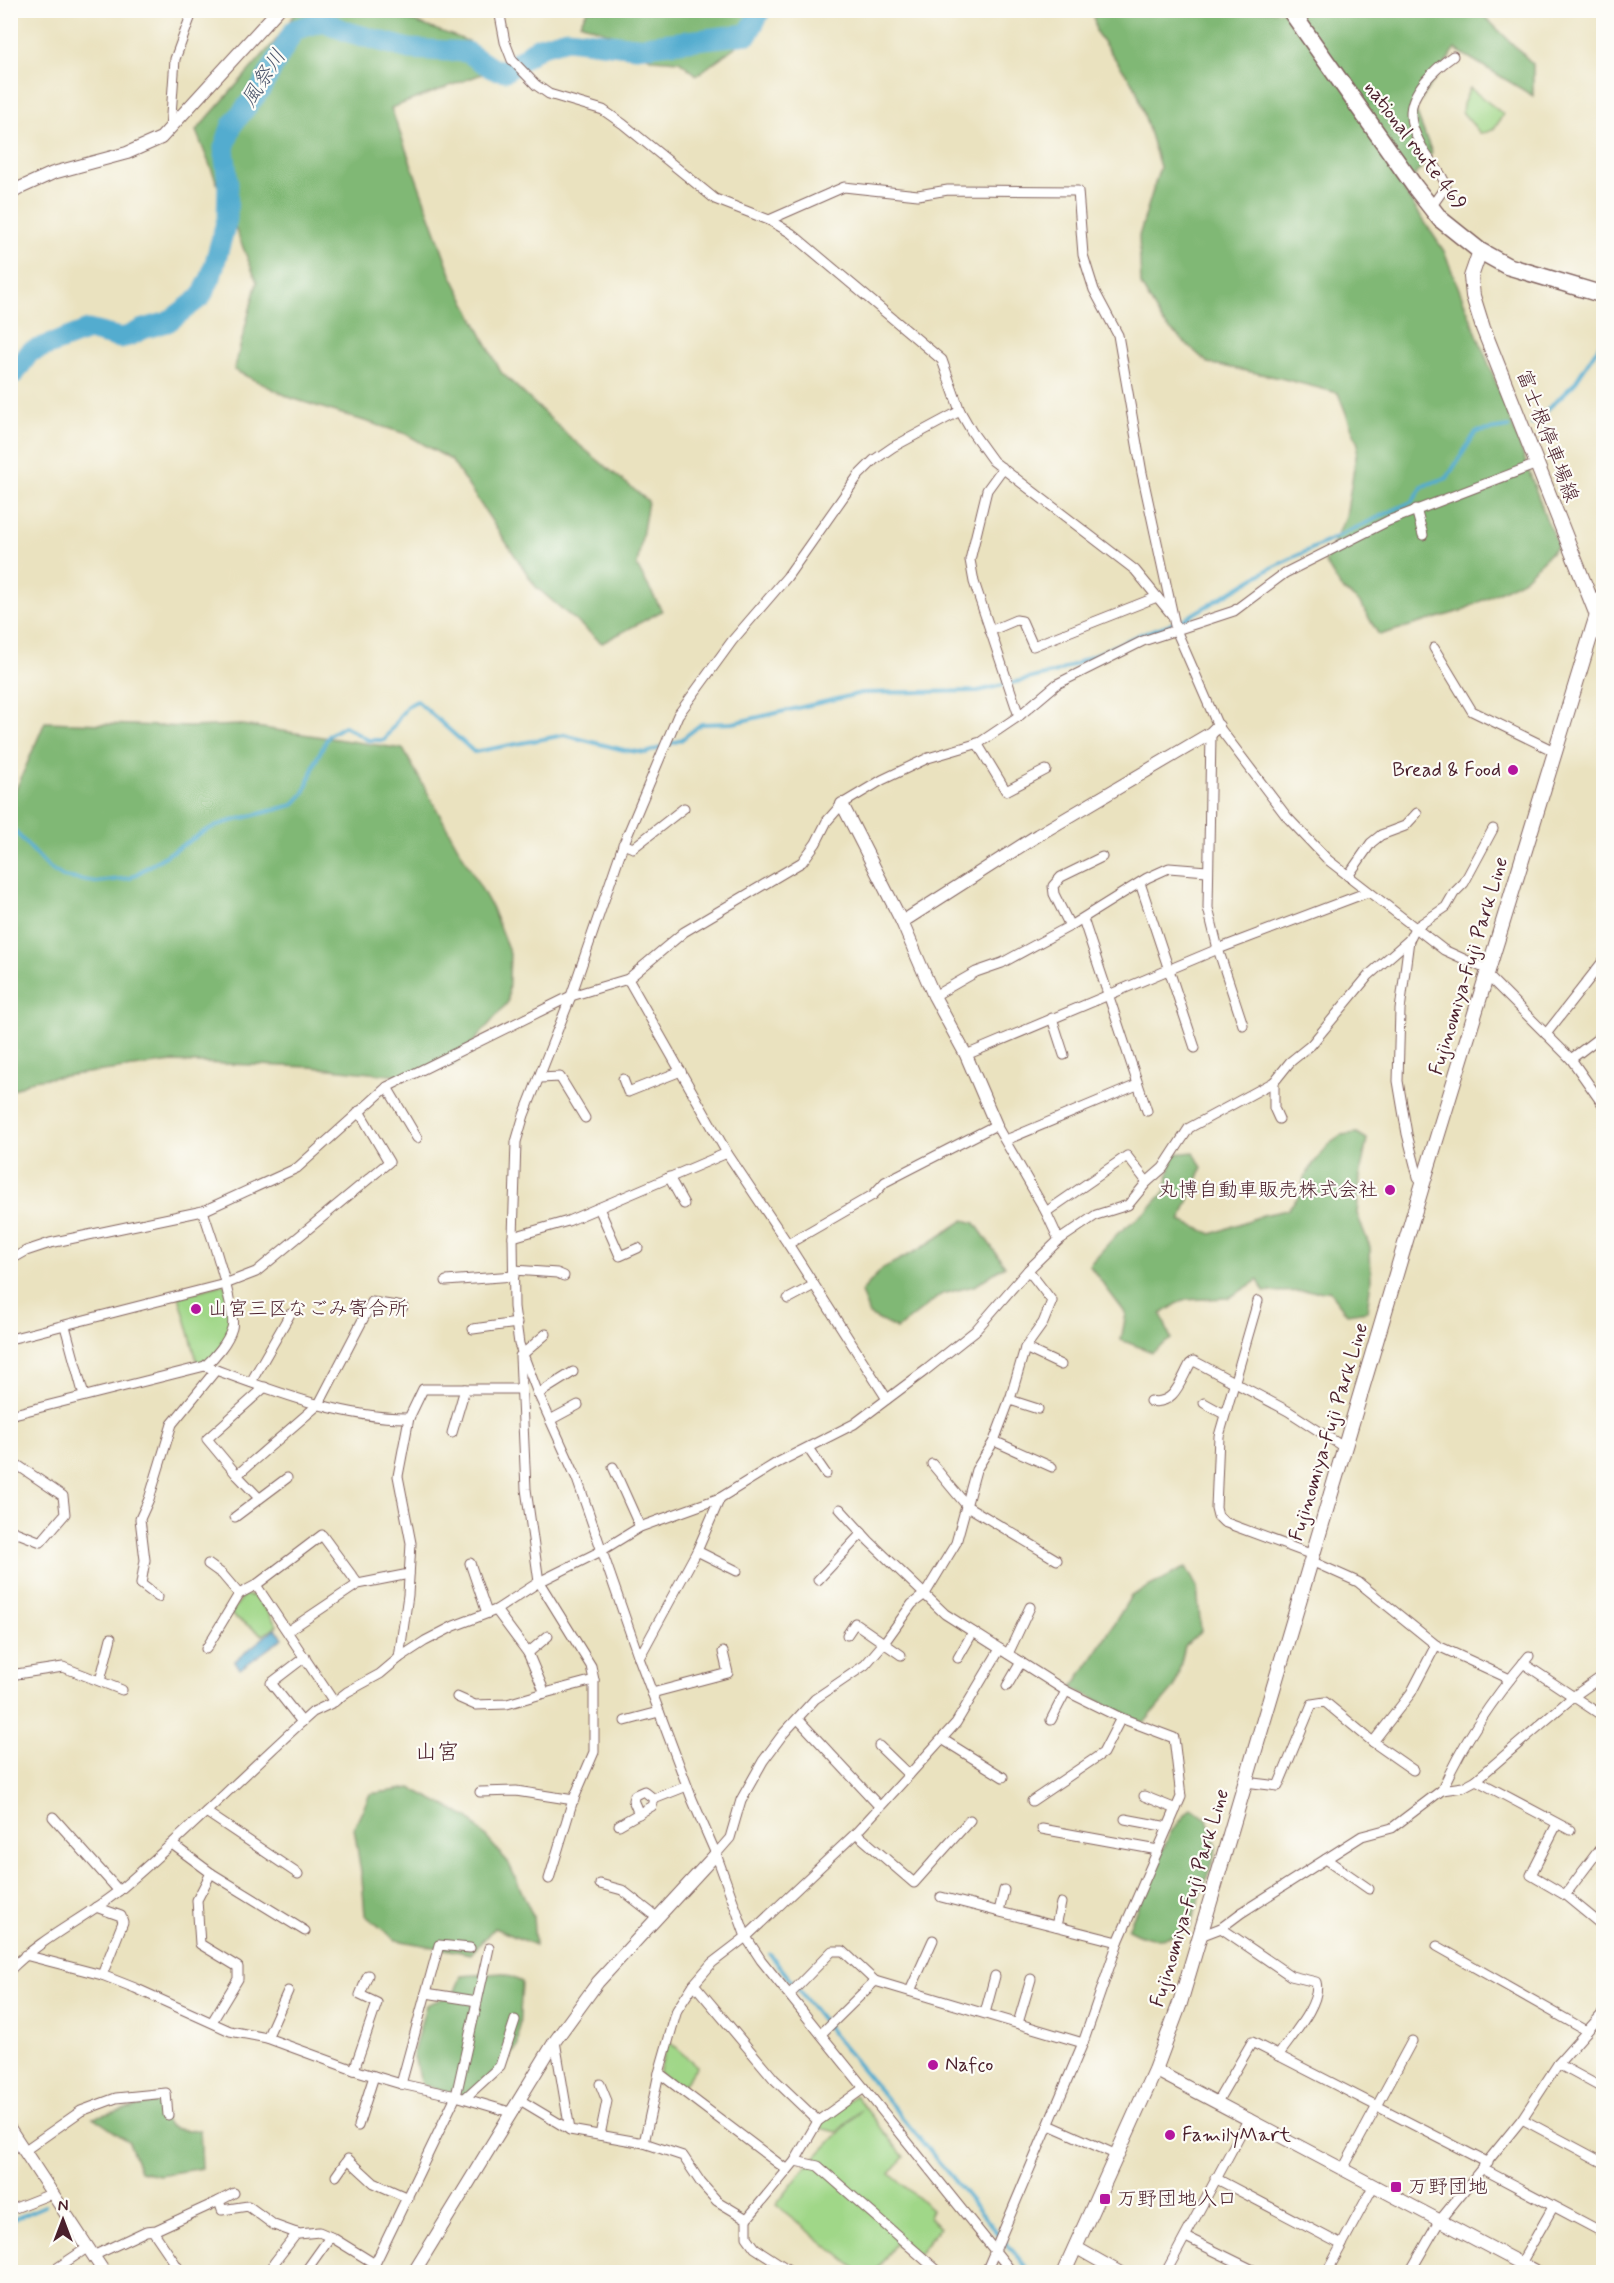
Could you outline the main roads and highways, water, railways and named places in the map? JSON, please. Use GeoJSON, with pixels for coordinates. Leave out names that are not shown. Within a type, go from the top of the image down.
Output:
{"type":"FeatureCollection","features":[{"type":"Feature","properties":{"kind":"highway","name":"national route 469"},"geometry":{"type":"LineString","coordinates":[[1290,10],[1431,207],[1458,235],[1507,266],[1604,296]]}},
{"type":"Feature","properties":{"kind":"main road","name":"富士根停車場線"},"geometry":{"type":"LineString","coordinates":[[1480,251],[1471,276],[1473,296],[1483,328],[1596,618],[1604,633]]}},
{"type":"Feature","properties":{"kind":"main road","name":"Fujinomiya-Fuji Park Line"},"geometry":{"type":"LineString","coordinates":[[1064,2272],[1155,2070],[1180,2003],[1423,1183],[1604,592]]}},
{"type":"Feature","properties":{"kind":"water"},"geometry":{"type":"Polygon","coordinates":[[[275,1628],[283,1638],[240,1669],[235,1661],[275,1628]]]}},
{"type":"Feature","properties":{"kind":"waterway","name":"風祭川"},"geometry":{"type":"LineString","coordinates":[[10,374],[15,373],[30,352],[88,330],[120,338],[129,336],[143,329],[168,322],[201,297],[211,277],[227,219],[228,184],[224,148],[232,125],[260,90],[294,30],[323,21],[348,32],[409,49],[467,52],[493,69],[506,71],[539,47],[567,39],[636,47],[748,34],[761,10]]}},
{"type":"Feature","properties":{"kind":"waterway"},"geometry":{"type":"LineString","coordinates":[[1532,424],[1574,384],[1604,338]]}},
{"type":"Feature","properties":{"kind":"waterway"},"geometry":{"type":"LineString","coordinates":[[10,826],[48,867],[63,877],[96,882],[130,878],[207,830],[224,823],[293,805],[304,793],[317,758],[329,735],[344,726],[368,740],[384,740],[407,706],[417,701],[474,752],[564,735],[646,753],[681,740],[701,724],[733,723],[862,693],[978,691],[1057,672],[1141,634],[1183,620],[1271,568],[1413,501],[1423,486],[1447,478],[1476,432],[1509,427]]}},
{"type":"Feature","properties":{"kind":"waterway"},"geometry":{"type":"LineString","coordinates":[[770,1954],[837,2039],[1030,2272]]}},
{"type":"Feature","properties":{"kind":"waterway"},"geometry":{"type":"LineString","coordinates":[[10,2221],[45,2206]]}},
{"type":"Feature","properties":{"kind":"place","name":"Bread & Food"},"geometry":{"type":"Point","coordinates":[1513,770]}},
{"type":"Feature","properties":{"kind":"place","name":"丸博自動車販売株式会社"},"geometry":{"type":"Point","coordinates":[1390,1190]}},
{"type":"Feature","properties":{"kind":"place","name":"山宮三区なごみ寄合所"},"geometry":{"type":"Point","coordinates":[196,1309]}},
{"type":"Feature","properties":{"kind":"place","name":"Nafco"},"geometry":{"type":"Point","coordinates":[933,2065]}},
{"type":"Feature","properties":{"kind":"place","name":"FamilyMart"},"geometry":{"type":"Point","coordinates":[1170,2135]}},
{"type":"Feature","properties":{"kind":"place","name":"万野団地"},"geometry":{"type":"Point","coordinates":[1396,2187]}},
{"type":"Feature","properties":{"kind":"place","name":"万野団地入口"},"geometry":{"type":"Point","coordinates":[1105,2199]}},
{"type":"Feature","properties":{"kind":"district","name":"山宮"},"geometry":{"type":"Point","coordinates":[437,1753]}}]}
